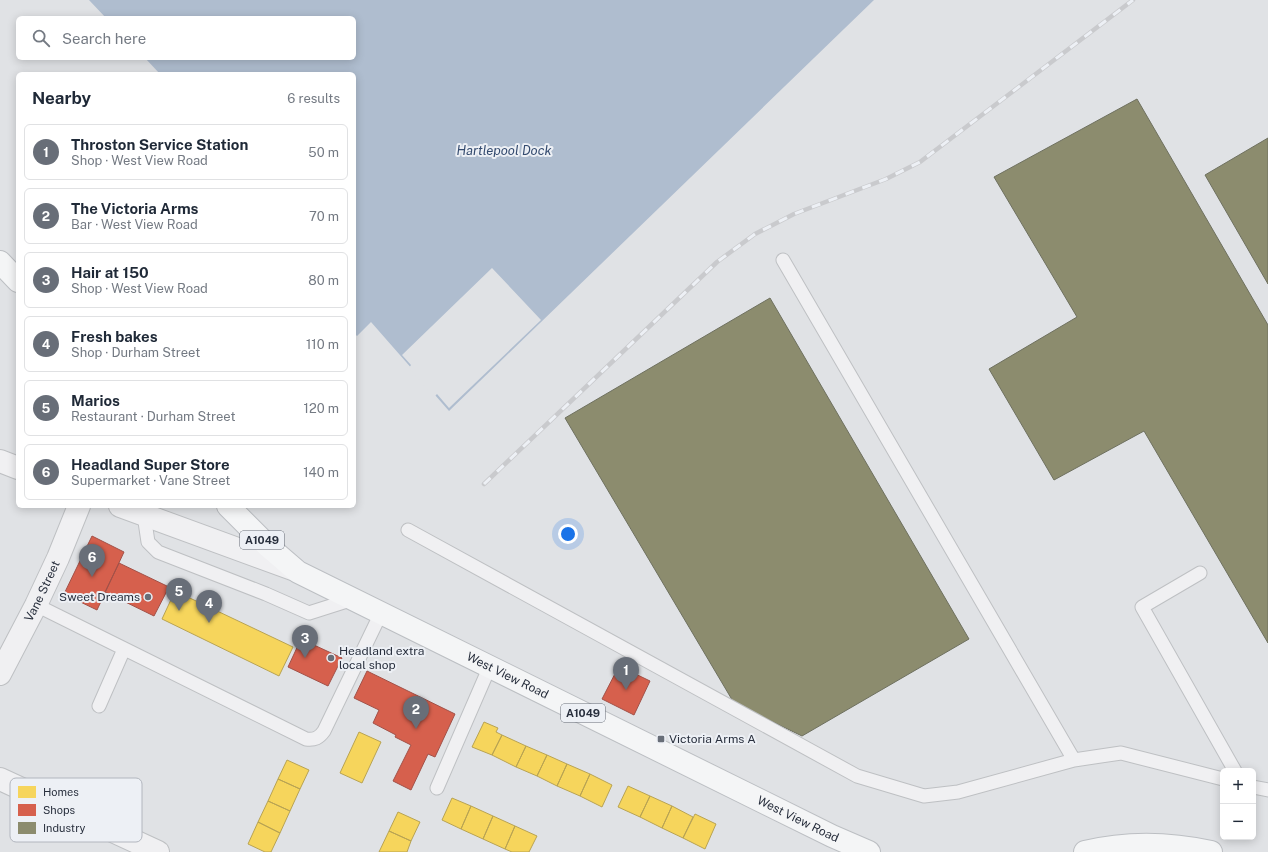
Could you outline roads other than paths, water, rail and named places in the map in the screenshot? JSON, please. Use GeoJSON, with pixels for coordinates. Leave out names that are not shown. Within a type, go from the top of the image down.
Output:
{"type":"FeatureCollection","features":[{"type":"Feature","properties":{"kind":"main road"},"geometry":{"type":"LineString","coordinates":[[0,262],[16,279]]}},
{"type":"Feature","properties":{"kind":"main road","name":"West View Road"},"geometry":{"type":"LineString","coordinates":[[230,508],[269,547],[298,572],[832,836],[869,852]]}},
{"type":"Feature","properties":{"kind":"main road"},"geometry":{"type":"LineString","coordinates":[[1084,852],[1105,847],[1154,844],[1211,852]]}},
{"type":"Feature","properties":{"kind":"street"},"geometry":{"type":"LineString","coordinates":[[0,461],[16,467]]}},
{"type":"Feature","properties":{"kind":"street","name":"Vane Street"},"geometry":{"type":"LineString","coordinates":[[0,674],[36,605],[58,558],[78,508]]}},
{"type":"Feature","properties":{"kind":"street"},"geometry":{"type":"LineString","coordinates":[[125,508],[298,572]]}},
{"type":"Feature","properties":{"kind":"street"},"geometry":{"type":"LineString","coordinates":[[0,779],[10,784]]}},
{"type":"Feature","properties":{"kind":"street"},"geometry":{"type":"LineString","coordinates":[[136,842],[158,852]]}},
{"type":"Feature","properties":{"kind":"lane"},"geometry":{"type":"LineString","coordinates":[[783,260],[1074,760]]}},
{"type":"Feature","properties":{"kind":"lane"},"geometry":{"type":"LineString","coordinates":[[144,515],[148,542],[158,552],[266,594],[309,613],[353,598]]}},
{"type":"Feature","properties":{"kind":"lane"},"geometry":{"type":"LineString","coordinates":[[408,530],[857,776],[924,796],[958,792],[1074,760],[1121,754],[1220,778]]}},
{"type":"Feature","properties":{"kind":"lane"},"geometry":{"type":"LineString","coordinates":[[1200,572],[1142,607],[1233,768]]}},
{"type":"Feature","properties":{"kind":"lane"},"geometry":{"type":"LineString","coordinates":[[36,605],[306,739],[314,740],[320,737],[324,731],[381,613]]}},
{"type":"Feature","properties":{"kind":"lane"},"geometry":{"type":"LineString","coordinates":[[99,706],[124,649]]}},
{"type":"Feature","properties":{"kind":"lane"},"geometry":{"type":"LineString","coordinates":[[437,788],[490,666]]}},
{"type":"Feature","properties":{"kind":"lane"},"geometry":{"type":"LineString","coordinates":[[1256,788],[1268,790]]}},
{"type":"Feature","properties":{"kind":"water","name":"Hartlepool Dock"},"geometry":{"type":"Polygon","coordinates":[[[89,0],[874,0],[449,411],[371,322],[357,336],[356,335],[356,72],[158,72],[147,60],[356,60],[356,16],[104,16],[89,0]]]}},
{"type":"Feature","properties":{"kind":"railway"},"geometry":{"type":"LineString","coordinates":[[484,484],[717,262],[755,234],[794,214],[886,179],[920,162],[1133,0]]}},
{"type":"Feature","properties":{"kind":"place","name":"Headland Super Store"},"geometry":{"type":"Point","coordinates":[92,577]}},
{"type":"Feature","properties":{"kind":"place","name":"Sweet Dreams"},"geometry":{"type":"Point","coordinates":[148,597]}},
{"type":"Feature","properties":{"kind":"place","name":"Marios"},"geometry":{"type":"Point","coordinates":[179,611]}},
{"type":"Feature","properties":{"kind":"place","name":"Fresh bakes"},"geometry":{"type":"Point","coordinates":[209,623]}},
{"type":"Feature","properties":{"kind":"place","name":"Hair at 150"},"geometry":{"type":"Point","coordinates":[305,658]}},
{"type":"Feature","properties":{"kind":"place","name":"Headland extra local shop"},"geometry":{"type":"Point","coordinates":[331,658]}},
{"type":"Feature","properties":{"kind":"place","name":"Throston Service Station"},"geometry":{"type":"Point","coordinates":[626,690]}},
{"type":"Feature","properties":{"kind":"place","name":"The Victoria Arms"},"geometry":{"type":"Point","coordinates":[416,729]}},
{"type":"Feature","properties":{"kind":"place","name":"Victoria Arms A"},"geometry":{"type":"Point","coordinates":[661,739]}}]}
